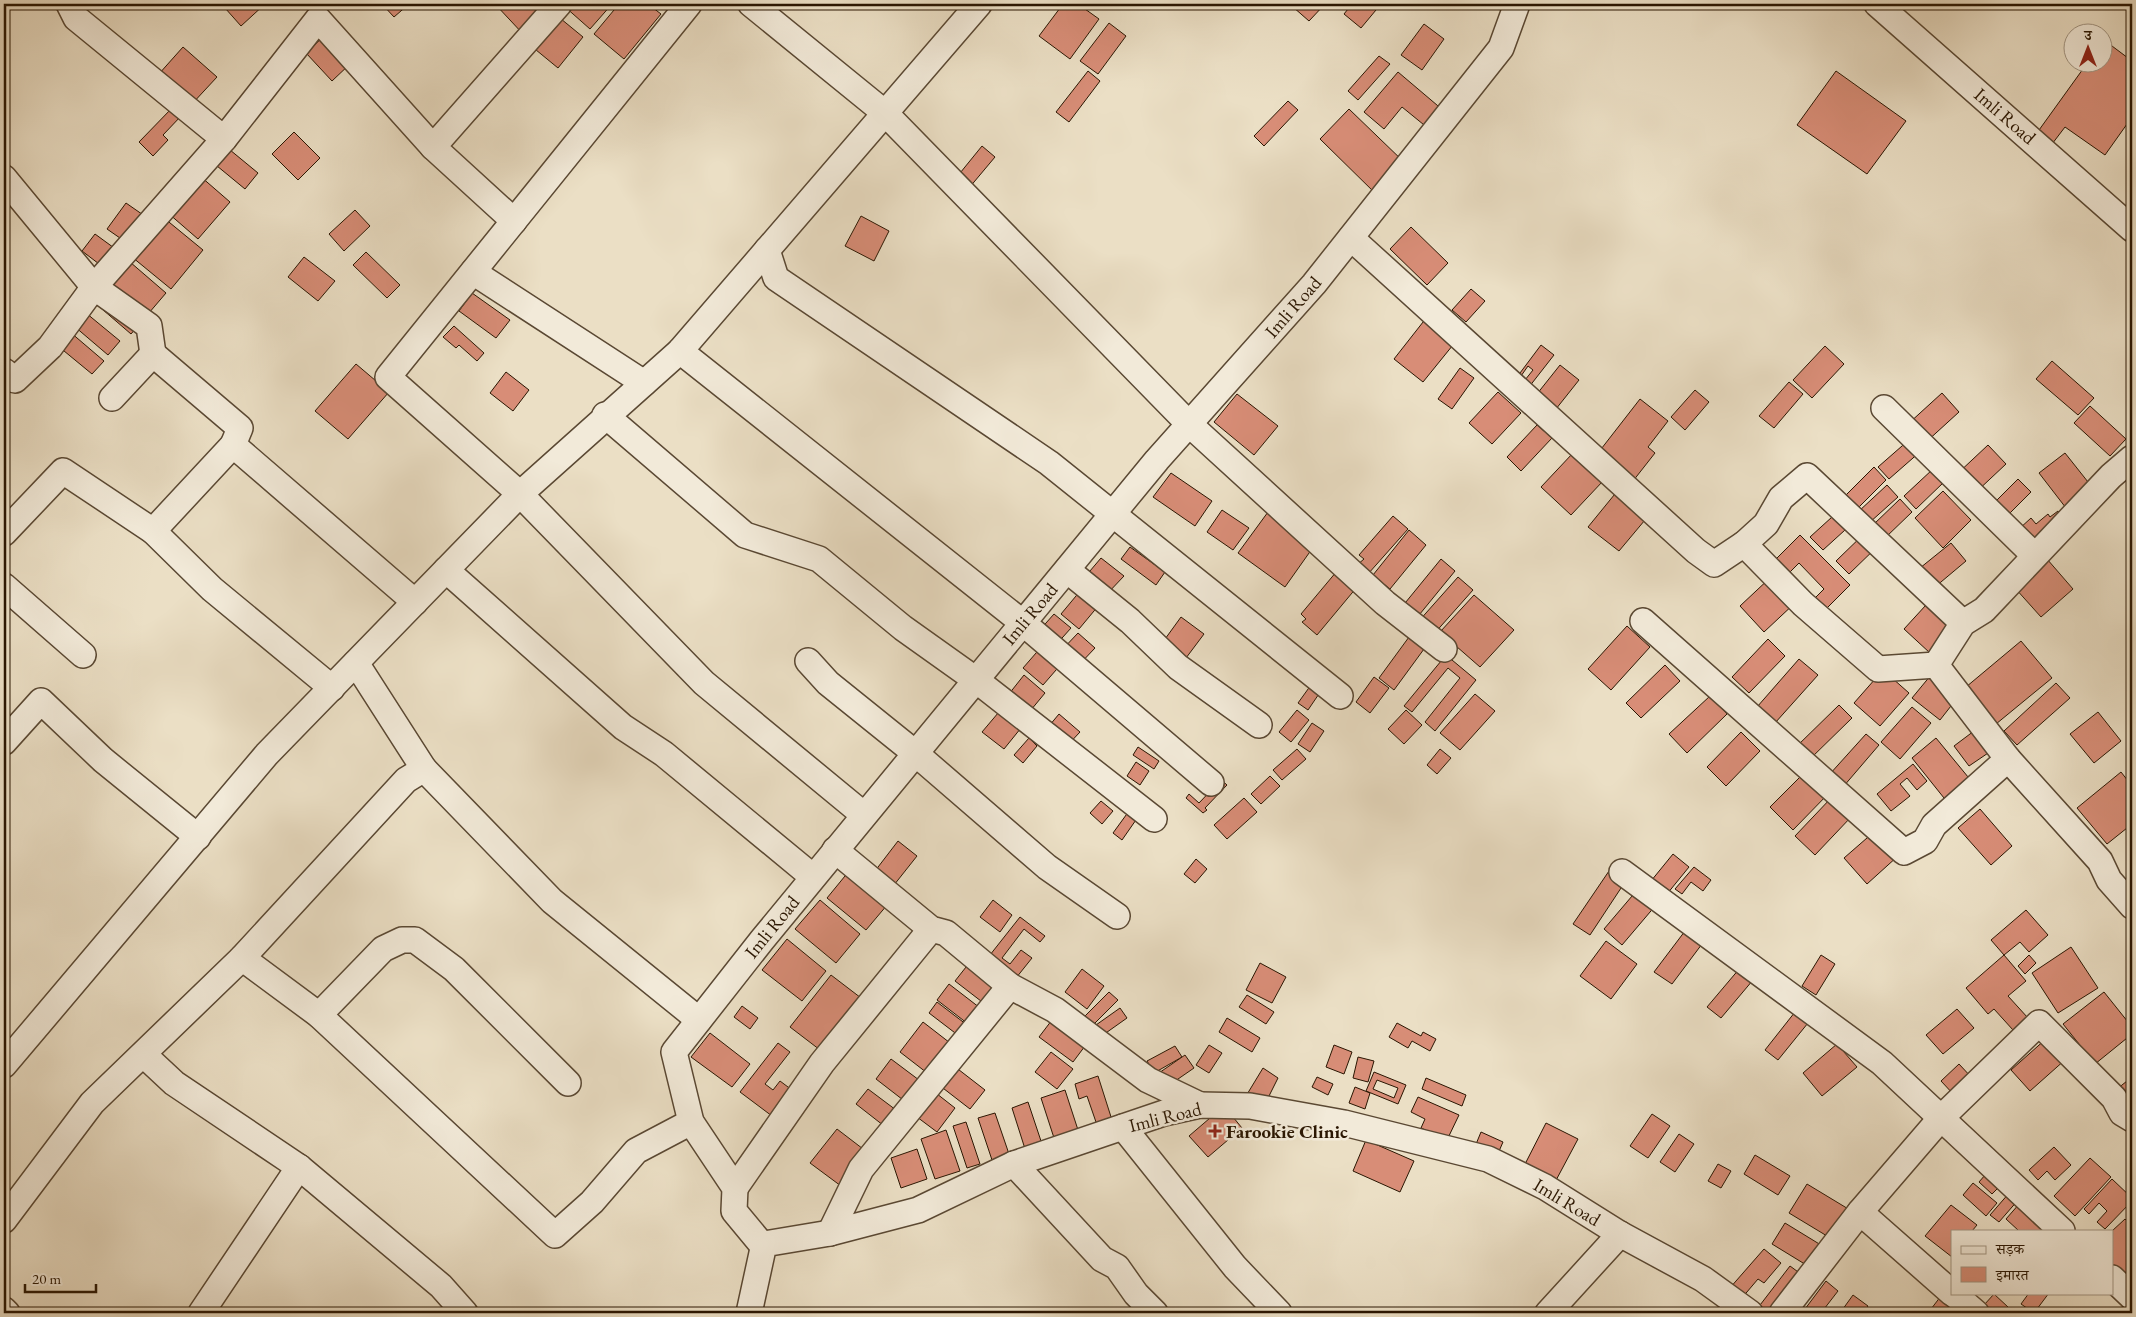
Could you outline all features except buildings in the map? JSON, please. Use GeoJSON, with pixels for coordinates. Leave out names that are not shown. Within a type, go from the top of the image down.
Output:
{"type":"FeatureCollection","features":[{"type":"Feature","properties":{"kind":"street"},"geometry":{"type":"LineString","coordinates":[[69,4],[76,18],[224,139]]}},
{"type":"Feature","properties":{"kind":"street"},"geometry":{"type":"LineString","coordinates":[[433,147],[559,4]]}},
{"type":"Feature","properties":{"kind":"street"},"geometry":{"type":"LineString","coordinates":[[689,4],[388,377],[520,494],[704,683],[864,815]]}},
{"type":"Feature","properties":{"kind":"street"},"geometry":{"type":"LineString","coordinates":[[751,4],[884,113],[1189,424],[1384,603],[1444,648]]}},
{"type":"Feature","properties":{"kind":"street"},"geometry":{"type":"LineString","coordinates":[[4,1066],[267,754],[520,494],[680,351],[979,4]]}},
{"type":"Feature","properties":{"kind":"street","name":"Imli Road"},"geometry":{"type":"LineString","coordinates":[[735,1188],[691,1122],[674,1052],[813,877],[1113,513],[1189,424],[1314,284],[1501,48],[1517,4]]}},
{"type":"Feature","properties":{"kind":"street","name":"Imli Road"},"geometry":{"type":"LineString","coordinates":[[1877,4],[2132,229]]}},
{"type":"Feature","properties":{"kind":"street"},"geometry":{"type":"LineString","coordinates":[[4,372],[15,380],[50,347],[94,287],[224,139],[312,11],[433,147],[514,221]]}},
{"type":"Feature","properties":{"kind":"street"},"geometry":{"type":"LineString","coordinates":[[4,178],[94,287],[149,326],[153,354],[240,428],[233,445],[153,531]]}},
{"type":"Feature","properties":{"kind":"street"},"geometry":{"type":"LineString","coordinates":[[1350,238],[1696,551],[1714,564],[1744,544],[1766,524],[1781,498],[1806,476],[1963,623]]}},
{"type":"Feature","properties":{"kind":"street"},"geometry":{"type":"LineString","coordinates":[[767,250],[776,278],[1049,463],[1340,696]]}},
{"type":"Feature","properties":{"kind":"street"},"geometry":{"type":"LineString","coordinates":[[473,272],[644,383]]}},
{"type":"Feature","properties":{"kind":"street"},"geometry":{"type":"LineString","coordinates":[[680,351],[1023,623],[1211,783]]}},
{"type":"Feature","properties":{"kind":"street"},"geometry":{"type":"LineString","coordinates":[[112,398],[153,354]]}},
{"type":"Feature","properties":{"kind":"street"},"geometry":{"type":"LineString","coordinates":[[1884,408],[2034,555]]}},
{"type":"Feature","properties":{"kind":"street"},"geometry":{"type":"LineString","coordinates":[[606,416],[745,535],[818,559],[904,628],[976,680],[1154,819]]}},
{"type":"Feature","properties":{"kind":"street"},"geometry":{"type":"LineString","coordinates":[[233,445],[416,602]]}},
{"type":"Feature","properties":{"kind":"street"},"geometry":{"type":"LineString","coordinates":[[1936,665],[1963,623],[1984,610],[2034,555],[2111,476],[2132,458]]}},
{"type":"Feature","properties":{"kind":"street"},"geometry":{"type":"LineString","coordinates":[[4,534],[63,471],[153,531],[212,589],[332,688]]}},
{"type":"Feature","properties":{"kind":"street"},"geometry":{"type":"LineString","coordinates":[[1744,544],[1803,604],[1878,669],[1936,665]]}},
{"type":"Feature","properties":{"kind":"street"},"geometry":{"type":"LineString","coordinates":[[446,570],[623,727],[664,754],[813,877]]}},
{"type":"Feature","properties":{"kind":"street"},"geometry":{"type":"LineString","coordinates":[[1067,570],[1130,621],[1178,667],[1259,725]]}},
{"type":"Feature","properties":{"kind":"street"},"geometry":{"type":"LineString","coordinates":[[4,586],[83,655]]}},
{"type":"Feature","properties":{"kind":"street"},"geometry":{"type":"LineString","coordinates":[[1643,621],[1904,852],[1925,841],[1934,825],[2008,758]]}},
{"type":"Feature","properties":{"kind":"street"},"geometry":{"type":"LineString","coordinates":[[808,661],[828,683],[916,753],[1047,867],[1117,916]]}},
{"type":"Feature","properties":{"kind":"street"},"geometry":{"type":"LineString","coordinates":[[356,663],[424,769],[552,901],[699,1020]]}},
{"type":"Feature","properties":{"kind":"street"},"geometry":{"type":"LineString","coordinates":[[1936,665],[2008,758],[2100,862],[2109,880],[2132,906]]}},
{"type":"Feature","properties":{"kind":"street"},"geometry":{"type":"LineString","coordinates":[[4,742],[41,701],[103,760],[198,837]]}},
{"type":"Feature","properties":{"kind":"street"},"geometry":{"type":"LineString","coordinates":[[4,1220],[92,1103],[144,1055],[242,958],[406,780],[424,769]]}},
{"type":"Feature","properties":{"kind":"street"},"geometry":{"type":"LineString","coordinates":[[835,850],[931,929],[946,933],[1010,986],[1055,1010],[1148,1080],[1200,1105]]}},
{"type":"Feature","properties":{"kind":"street"},"geometry":{"type":"LineString","coordinates":[[1622,872],[1882,1063],[2061,1230]]}},
{"type":"Feature","properties":{"kind":"street"},"geometry":{"type":"LineString","coordinates":[[749,1313],[763,1246],[734,1211],[735,1188],[822,1063],[931,929]]}},
{"type":"Feature","properties":{"kind":"street"},"geometry":{"type":"LineString","coordinates":[[319,1015],[384,949],[402,940],[415,940],[454,969],[568,1083]]}},
{"type":"Feature","properties":{"kind":"street"},"geometry":{"type":"LineString","coordinates":[[242,958],[319,1015],[555,1235],[592,1202],[636,1150],[691,1122]]}},
{"type":"Feature","properties":{"kind":"street"},"geometry":{"type":"LineString","coordinates":[[830,1233],[861,1169],[1010,986]]}},
{"type":"Feature","properties":{"kind":"street"},"geometry":{"type":"LineString","coordinates":[[1782,1313],[1860,1212],[1941,1118],[2039,1023],[2114,1098],[2122,1113],[2132,1120]]}},
{"type":"Feature","properties":{"kind":"street"},"geometry":{"type":"LineString","coordinates":[[144,1055],[174,1083],[299,1167],[441,1286],[465,1313]]}},
{"type":"Feature","properties":{"kind":"street","name":"Imli Road"},"geometry":{"type":"LineString","coordinates":[[763,1246],[830,1233],[918,1210],[1014,1164],[1164,1113],[1200,1105],[1250,1106],[1344,1123],[1488,1159],[1545,1187],[1620,1234],[1704,1279],[1750,1313]]}},
{"type":"Feature","properties":{"kind":"street"},"geometry":{"type":"LineString","coordinates":[[1123,1127],[1235,1267],[1279,1313]]}},
{"type":"Feature","properties":{"kind":"street"},"geometry":{"type":"LineString","coordinates":[[1014,1164],[1102,1259],[1117,1267],[1136,1294],[1155,1313]]}},
{"type":"Feature","properties":{"kind":"street"},"geometry":{"type":"LineString","coordinates":[[201,1313],[299,1167]]}},
{"type":"Feature","properties":{"kind":"street"},"geometry":{"type":"LineString","coordinates":[[1860,1212],[1951,1291]]}},
{"type":"Feature","properties":{"kind":"street"},"geometry":{"type":"LineString","coordinates":[[1548,1313],[1620,1234]]}},
{"type":"Feature","properties":{"kind":"street"},"geometry":{"type":"LineString","coordinates":[[2114,1280],[2132,1297]]}},
{"type":"Feature","properties":{"kind":"street"},"geometry":{"type":"LineString","coordinates":[[1954,1294],[1976,1313]]}},
{"type":"Feature","properties":{"kind":"street"},"geometry":{"type":"LineString","coordinates":[[4,1310],[7,1313]]}},
{"type":"Feature","properties":{"kind":"place","name":"Farookie Clinic"},"geometry":{"type":"Point","coordinates":[1215,1131]}}]}
